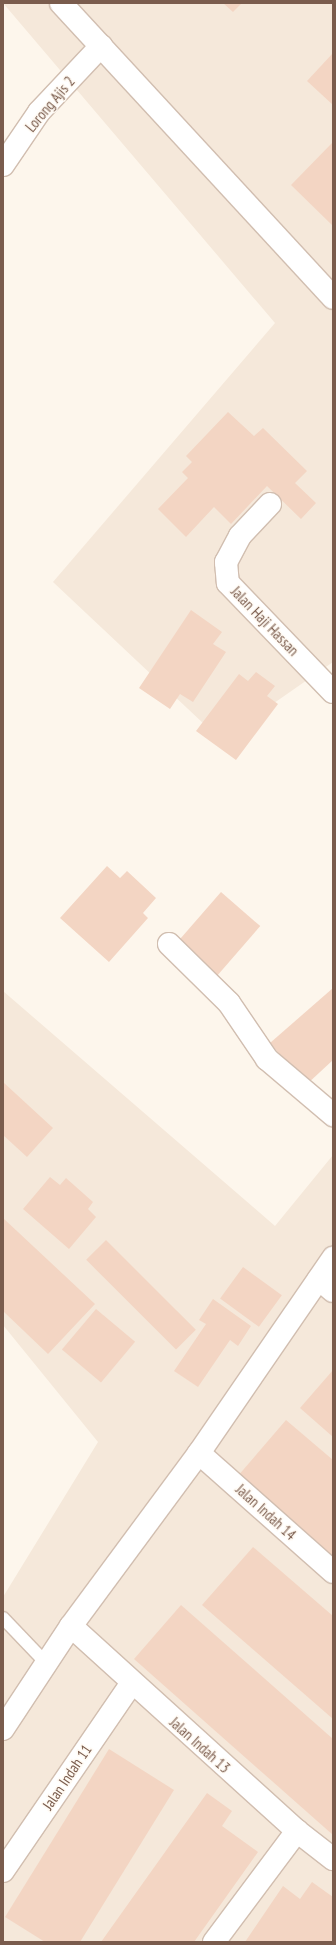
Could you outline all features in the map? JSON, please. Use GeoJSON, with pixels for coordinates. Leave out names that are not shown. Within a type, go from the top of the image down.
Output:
{"type":"FeatureCollection","features":[{"type":"Feature","properties":{"kind":"street"},"geometry":{"type":"LineString","coordinates":[[61,3],[333,298]]}},
{"type":"Feature","properties":{"kind":"street","name":"Lorong Ajis 2"},"geometry":{"type":"LineString","coordinates":[[3,165],[39,112],[101,46]]}},
{"type":"Feature","properties":{"kind":"street","name":"Jalan Haji Hassan"},"geometry":{"type":"LineString","coordinates":[[270,504],[240,536],[226,562],[228,583],[333,692]]}},
{"type":"Feature","properties":{"kind":"street"},"geometry":{"type":"LineString","coordinates":[[169,944],[229,1003],[267,1059],[333,1115]]}},
{"type":"Feature","properties":{"kind":"street"},"geometry":{"type":"LineString","coordinates":[[3,1729],[71,1626],[326,1285],[333,1258]]}},
{"type":"Feature","properties":{"kind":"street","name":"Jalan Indah 14"},"geometry":{"type":"LineString","coordinates":[[199,1453],[333,1572]]}},
{"type":"Feature","properties":{"kind":"street","name":"Jalan Indah 13"},"geometry":{"type":"LineString","coordinates":[[71,1626],[131,1684],[297,1831],[333,1859]]}},
{"type":"Feature","properties":{"kind":"street","name":"Jalan Indah 11"},"geometry":{"type":"LineString","coordinates":[[3,1871],[131,1684]]}},
{"type":"Feature","properties":{"kind":"street"},"geometry":{"type":"LineString","coordinates":[[214,1942],[297,1831]]}},
{"type":"Feature","properties":{"kind":"lane"},"geometry":{"type":"LineString","coordinates":[[3,1618],[46,1663]]}},
{"type":"Feature","properties":{"kind":"shaded area"},"geometry":{"type":"Polygon","coordinates":[[[3,3],[333,3],[333,662],[221,740],[53,582],[275,323],[3,3]]]}},
{"type":"Feature","properties":{"kind":"shaded area"},"geometry":{"type":"Polygon","coordinates":[[[3,991],[275,1226],[333,1155],[333,1942],[3,1942],[3,1597],[98,1442],[3,1325],[3,991]]]}},
{"type":"Feature","properties":{"kind":"building"},"geometry":{"type":"Polygon","coordinates":[[[223,3],[242,3],[233,12],[223,3]]]}},
{"type":"Feature","properties":{"kind":"building"},"geometry":{"type":"Polygon","coordinates":[[[333,53],[333,105],[307,81],[333,53]]]}},
{"type":"Feature","properties":{"kind":"building"},"geometry":{"type":"Polygon","coordinates":[[[333,142],[333,226],[291,185],[333,142]]]}},
{"type":"Feature","properties":{"kind":"building"},"geometry":{"type":"Polygon","coordinates":[[[228,412],[254,436],[263,428],[307,471],[295,483],[316,503],[301,519],[267,486],[231,524],[214,507],[186,537],[158,509],[188,478],[182,472],[192,462],[186,456],[228,412]]]}},
{"type":"Feature","properties":{"kind":"building"},"geometry":{"type":"Polygon","coordinates":[[[191,610],[222,632],[213,644],[226,652],[193,702],[180,694],[170,709],[139,688],[191,610]]]}},
{"type":"Feature","properties":{"kind":"building"},"geometry":{"type":"Polygon","coordinates":[[[256,672],[275,686],[267,696],[278,704],[236,760],[196,731],[239,674],[248,681],[256,672]]]}},
{"type":"Feature","properties":{"kind":"building"},"geometry":{"type":"Polygon","coordinates":[[[107,866],[120,878],[127,871],[156,898],[143,913],[148,918],[109,962],[60,918],[107,866]]]}},
{"type":"Feature","properties":{"kind":"building"},"geometry":{"type":"Polygon","coordinates":[[[221,892],[260,926],[216,977],[177,943],[221,892]]]}},
{"type":"Feature","properties":{"kind":"building"},"geometry":{"type":"Polygon","coordinates":[[[333,988],[333,1060],[306,1085],[270,1043],[333,988]]]}},
{"type":"Feature","properties":{"kind":"building"},"geometry":{"type":"Polygon","coordinates":[[[3,1082],[53,1128],[27,1157],[3,1135],[3,1082]]]}},
{"type":"Feature","properties":{"kind":"building"},"geometry":{"type":"Polygon","coordinates":[[[50,1177],[60,1185],[66,1178],[93,1202],[88,1209],[96,1217],[69,1249],[23,1209],[50,1177]]]}},
{"type":"Feature","properties":{"kind":"building"},"geometry":{"type":"Polygon","coordinates":[[[3,1218],[95,1304],[48,1354],[3,1311],[3,1218]]]}},
{"type":"Feature","properties":{"kind":"building"},"geometry":{"type":"Polygon","coordinates":[[[106,1240],[196,1330],[176,1350],[86,1260],[106,1240]]]}},
{"type":"Feature","properties":{"kind":"building"},"geometry":{"type":"Polygon","coordinates":[[[243,1267],[282,1295],[259,1327],[220,1299],[243,1267]]]}},
{"type":"Feature","properties":{"kind":"building"},"geometry":{"type":"Polygon","coordinates":[[[213,1299],[251,1326],[238,1346],[230,1340],[198,1387],[174,1371],[206,1324],[199,1320],[213,1299]]]}},
{"type":"Feature","properties":{"kind":"building"},"geometry":{"type":"Polygon","coordinates":[[[96,1309],[135,1342],[101,1382],[62,1350],[96,1309]]]}},
{"type":"Feature","properties":{"kind":"building"},"geometry":{"type":"Polygon","coordinates":[[[333,1370],[333,1437],[300,1408],[333,1370]]]}},
{"type":"Feature","properties":{"kind":"building"},"geometry":{"type":"Polygon","coordinates":[[[286,1420],[333,1460],[333,1560],[237,1477],[286,1420]]]}},
{"type":"Feature","properties":{"kind":"building"},"geometry":{"type":"Polygon","coordinates":[[[253,1547],[333,1616],[333,1719],[202,1605],[253,1547]]]}},
{"type":"Feature","properties":{"kind":"building"},"geometry":{"type":"Polygon","coordinates":[[[181,1605],[333,1739],[333,1835],[134,1659],[181,1605]]]}},
{"type":"Feature","properties":{"kind":"building"},"geometry":{"type":"Polygon","coordinates":[[[109,1749],[174,1790],[80,1942],[45,1942],[5,1917],[109,1749]]]}},
{"type":"Feature","properties":{"kind":"building"},"geometry":{"type":"Polygon","coordinates":[[[207,1793],[232,1811],[222,1826],[258,1852],[194,1942],[101,1942],[207,1793]]]}},
{"type":"Feature","properties":{"kind":"building"},"geometry":{"type":"Polygon","coordinates":[[[312,1882],[333,1897],[333,1942],[245,1942],[283,1886],[300,1899],[312,1882]]]}}]}
